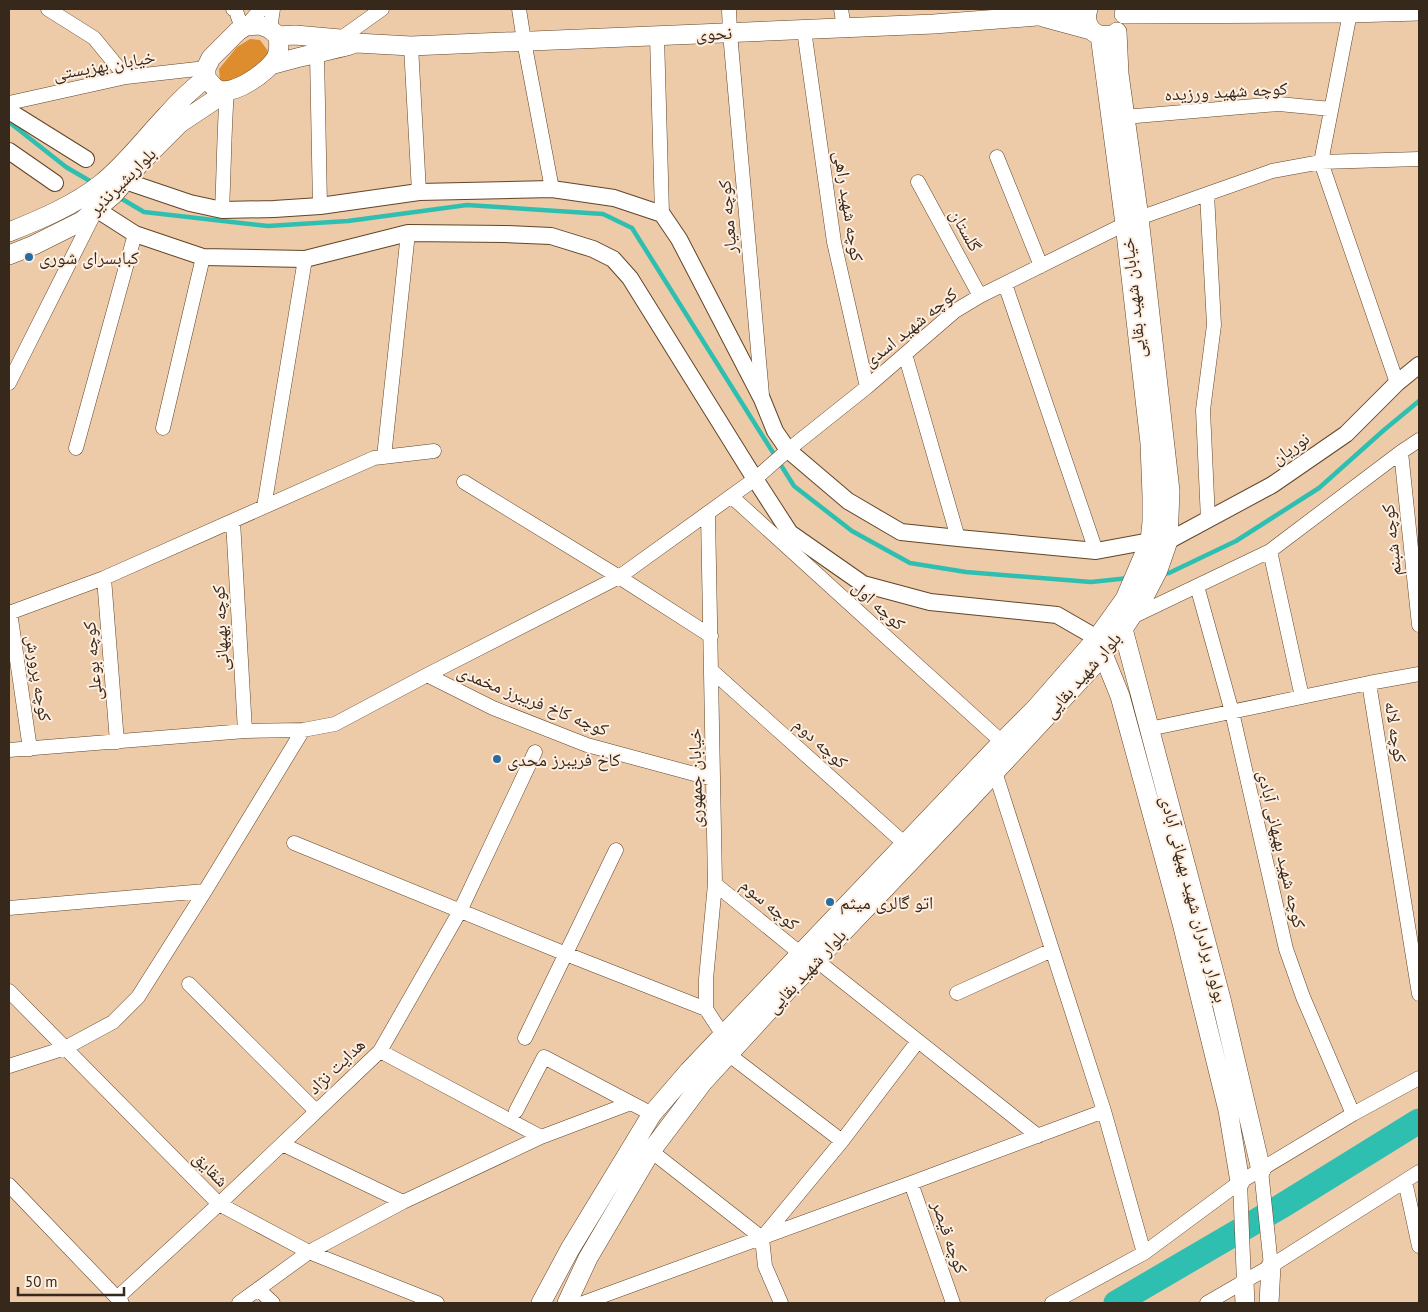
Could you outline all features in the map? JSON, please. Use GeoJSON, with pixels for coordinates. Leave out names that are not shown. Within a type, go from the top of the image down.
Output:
{"type":"FeatureCollection","features":[{"type":"Feature","properties":{"kind":"main road","name":"نحوی"},"geometry":{"type":"LineString","coordinates":[[274,32],[411,46],[934,24],[1037,16],[1072,9]]}},
{"type":"Feature","properties":{"kind":"main road"},"geometry":{"type":"LineString","coordinates":[[1088,9],[1087,24],[1102,32]]}},
{"type":"Feature","properties":{"kind":"main road"},"geometry":{"type":"LineString","coordinates":[[1037,16],[1102,32],[1121,28],[1124,21],[1123,11],[1419,11]]}},
{"type":"Feature","properties":{"kind":"main road"},"geometry":{"type":"LineString","coordinates":[[9,232],[80,199],[100,184],[128,159],[168,113],[185,97],[206,73],[211,58],[238,31],[244,27],[260,25],[274,32],[280,48],[277,57],[271,65],[242,87],[226,91],[218,90],[206,73]]}},
{"type":"Feature","properties":{"kind":"main road","name":"خیابان شهید بقایی"},"geometry":{"type":"LineString","coordinates":[[1102,32],[1119,74],[1124,117],[1150,443],[1152,496],[1159,541],[1142,561],[1125,599],[1124,618]]}},
{"type":"Feature","properties":{"kind":"main road","name":"خیابان شهید بقایی"},"geometry":{"type":"LineString","coordinates":[[1102,32],[1132,221]]}},
{"type":"Feature","properties":{"kind":"main road"},"geometry":{"type":"LineString","coordinates":[[271,65],[301,56],[317,54],[348,41]]}},
{"type":"Feature","properties":{"kind":"main road","name":"بلواربشیرنذیر"},"geometry":{"type":"LineString","coordinates":[[9,255],[82,221],[114,194],[140,163],[180,123],[226,91]]}},
{"type":"Feature","properties":{"kind":"main road"},"geometry":{"type":"LineString","coordinates":[[185,97],[198,111]]}},
{"type":"Feature","properties":{"kind":"main road","name":"بلوار شهید بقایی"},"geometry":{"type":"LineString","coordinates":[[541,1303],[570,1249],[652,1114],[689,1070],[723,1035],[808,957],[995,772],[1100,646],[1143,599],[1158,570],[1159,541]]}},
{"type":"Feature","properties":{"kind":"main road","name":"بولوار برادران شهید بهبهانی آبادی"},"geometry":{"type":"LineString","coordinates":[[1124,618],[1149,729],[1221,999],[1261,1170]]}},
{"type":"Feature","properties":{"kind":"main road","name":"بلوار شهید بقایی"},"geometry":{"type":"LineString","coordinates":[[567,1303],[588,1258],[651,1151],[703,1082],[905,844],[1002,742],[1100,646]]}},
{"type":"Feature","properties":{"kind":"main road","name":"بولوار برادران شهید بهبهانی آبادی"},"geometry":{"type":"LineString","coordinates":[[1100,646],[1120,696],[1182,923],[1228,1110],[1240,1182]]}},
{"type":"Feature","properties":{"kind":"main road"},"geometry":{"type":"LineString","coordinates":[[1269,1303],[1271,1266]]}},
{"type":"Feature","properties":{"kind":"main road"},"geometry":{"type":"LineString","coordinates":[[1244,1283],[1245,1303]]}},
{"type":"Feature","properties":{"kind":"street"},"geometry":{"type":"LineString","coordinates":[[48,9],[94,38],[126,77]]}},
{"type":"Feature","properties":{"kind":"street"},"geometry":{"type":"LineString","coordinates":[[233,9],[236,10],[244,27],[261,9]]}},
{"type":"Feature","properties":{"kind":"street"},"geometry":{"type":"LineString","coordinates":[[273,9],[274,32]]}},
{"type":"Feature","properties":{"kind":"street"},"geometry":{"type":"LineString","coordinates":[[348,41],[382,9]]}},
{"type":"Feature","properties":{"kind":"street"},"geometry":{"type":"LineString","coordinates":[[519,9],[552,189]]}},
{"type":"Feature","properties":{"kind":"street","name":"کوچه معیار"},"geometry":{"type":"LineString","coordinates":[[729,9],[762,399]]}},
{"type":"Feature","properties":{"kind":"street"},"geometry":{"type":"LineString","coordinates":[[841,9],[844,28]]}},
{"type":"Feature","properties":{"kind":"street"},"geometry":{"type":"LineString","coordinates":[[1350,11],[1321,162],[1397,383]]}},
{"type":"Feature","properties":{"kind":"street","name":"کوچه شهید راهی"},"geometry":{"type":"LineString","coordinates":[[804,30],[834,242],[867,387]]}},
{"type":"Feature","properties":{"kind":"street"},"geometry":{"type":"LineString","coordinates":[[125,181],[190,203],[222,210],[320,206],[420,192],[552,189],[614,198],[662,214],[657,36]]}},
{"type":"Feature","properties":{"kind":"street"},"geometry":{"type":"LineString","coordinates":[[411,46],[420,192]]}},
{"type":"Feature","properties":{"kind":"street"},"geometry":{"type":"LineString","coordinates":[[317,54],[320,206]]}},
{"type":"Feature","properties":{"kind":"street","name":"خیابان بهزیستی"},"geometry":{"type":"LineString","coordinates":[[9,103],[126,77],[206,73]]}},
{"type":"Feature","properties":{"kind":"street"},"geometry":{"type":"LineString","coordinates":[[222,210],[226,136],[226,91]]}},
{"type":"Feature","properties":{"kind":"street","name":"کوچه شهید ورزیده"},"geometry":{"type":"LineString","coordinates":[[1124,117],[1279,104],[1331,109]]}},
{"type":"Feature","properties":{"kind":"street"},"geometry":{"type":"LineString","coordinates":[[9,111],[86,159]]}},
{"type":"Feature","properties":{"kind":"street"},"geometry":{"type":"LineString","coordinates":[[9,151],[55,183]]}},
{"type":"Feature","properties":{"kind":"street"},"geometry":{"type":"LineString","coordinates":[[997,157],[1041,266]]}},
{"type":"Feature","properties":{"kind":"street","name":"کوچه شهید اسدی"},"geometry":{"type":"LineString","coordinates":[[9,750],[245,732],[303,730],[334,724],[619,578],[755,479],[867,387],[955,311],[980,296],[1132,221],[1272,171],[1321,162],[1419,159]]}},
{"type":"Feature","properties":{"kind":"street","name":"گلستان"},"geometry":{"type":"LineString","coordinates":[[918,182],[980,296]]}},
{"type":"Feature","properties":{"kind":"street"},"geometry":{"type":"LineString","coordinates":[[1207,194],[1214,325],[1203,410],[1208,520]]}},
{"type":"Feature","properties":{"kind":"street"},"geometry":{"type":"LineString","coordinates":[[9,383],[96,209],[135,234],[203,257],[305,259],[408,234],[551,236],[593,249],[613,259],[630,278],[790,532],[863,584],[930,602],[1057,615],[1100,646]]}},
{"type":"Feature","properties":{"kind":"street","name":"نوریان"},"geometry":{"type":"LineString","coordinates":[[662,214],[679,239],[762,399],[787,452],[848,501],[902,532],[1096,551],[1159,541],[1208,520],[1272,485],[1346,434],[1397,383],[1419,365]]}},
{"type":"Feature","properties":{"kind":"street"},"geometry":{"type":"LineString","coordinates":[[76,448],[135,234]]}},
{"type":"Feature","properties":{"kind":"street"},"geometry":{"type":"LineString","coordinates":[[384,457],[408,234]]}},
{"type":"Feature","properties":{"kind":"street"},"geometry":{"type":"LineString","coordinates":[[163,428],[203,257]]}},
{"type":"Feature","properties":{"kind":"street"},"geometry":{"type":"LineString","coordinates":[[264,507],[305,259]]}},
{"type":"Feature","properties":{"kind":"street"},"geometry":{"type":"LineString","coordinates":[[1005,284],[1096,551]]}},
{"type":"Feature","properties":{"kind":"street"},"geometry":{"type":"LineString","coordinates":[[905,354],[958,538]]}},
{"type":"Feature","properties":{"kind":"street"},"geometry":{"type":"LineString","coordinates":[[1124,618],[1270,551],[1419,440]]}},
{"type":"Feature","properties":{"kind":"street"},"geometry":{"type":"LineString","coordinates":[[9,612],[104,578],[374,458],[434,451]]}},
{"type":"Feature","properties":{"kind":"street","name":"کوچه شبنم"},"geometry":{"type":"LineString","coordinates":[[1401,452],[1419,625]]}},
{"type":"Feature","properties":{"kind":"street"},"geometry":{"type":"LineString","coordinates":[[464,482],[711,636]]}},
{"type":"Feature","properties":{"kind":"street","name":"کوچه اول"},"geometry":{"type":"LineString","coordinates":[[731,496],[1002,742]]}},
{"type":"Feature","properties":{"kind":"street","name":"خیابان جمهوری"},"geometry":{"type":"LineString","coordinates":[[706,1009],[706,978],[716,884],[708,514]]}},
{"type":"Feature","properties":{"kind":"street","name":"کوچه بهبهانی"},"geometry":{"type":"LineString","coordinates":[[233,521],[245,732]]}},
{"type":"Feature","properties":{"kind":"street"},"geometry":{"type":"LineString","coordinates":[[1270,551],[1302,698]]}},
{"type":"Feature","properties":{"kind":"street","name":"کوچه بوعلی"},"geometry":{"type":"LineString","coordinates":[[104,578],[117,742]]}},
{"type":"Feature","properties":{"kind":"street","name":"کوچه شهید بهبهانی آبادی"},"geometry":{"type":"LineString","coordinates":[[1197,586],[1232,712],[1286,949],[1303,997],[1353,1114]]}},
{"type":"Feature","properties":{"kind":"street","name":"کوچه پرورش"},"geometry":{"type":"LineString","coordinates":[[9,612],[30,749]]}},
{"type":"Feature","properties":{"kind":"street","name":"کوچه دوم"},"geometry":{"type":"LineString","coordinates":[[711,670],[905,844]]}},
{"type":"Feature","properties":{"kind":"street"},"geometry":{"type":"LineString","coordinates":[[1149,729],[1419,674]]}},
{"type":"Feature","properties":{"kind":"street","name":"کوچه کاخ فریبرز مخمدی"},"geometry":{"type":"LineString","coordinates":[[427,675],[493,708],[588,745],[713,779]]}},
{"type":"Feature","properties":{"kind":"street","name":"کوچه لاله"},"geometry":{"type":"LineString","coordinates":[[1369,683],[1419,994]]}},
{"type":"Feature","properties":{"kind":"street"},"geometry":{"type":"LineString","coordinates":[[9,1066],[65,1048],[113,1022],[138,997],[205,892],[303,730]]}},
{"type":"Feature","properties":{"kind":"street","name":"هدایت نژاد"},"geometry":{"type":"LineString","coordinates":[[120,1300],[380,1050],[460,911],[534,752]]}},
{"type":"Feature","properties":{"kind":"street"},"geometry":{"type":"LineString","coordinates":[[995,772],[1104,1111],[1144,1253]]}},
{"type":"Feature","properties":{"kind":"street"},"geometry":{"type":"LineString","coordinates":[[294,843],[706,1009],[723,1035]]}},
{"type":"Feature","properties":{"kind":"street"},"geometry":{"type":"LineString","coordinates":[[525,1038],[616,850]]}},
{"type":"Feature","properties":{"kind":"street","name":"کوچه سوم"},"geometry":{"type":"LineString","coordinates":[[716,884],[1038,1136]]}},
{"type":"Feature","properties":{"kind":"street"},"geometry":{"type":"LineString","coordinates":[[9,908],[205,892]]}},
{"type":"Feature","properties":{"kind":"street"},"geometry":{"type":"LineString","coordinates":[[957,993],[1052,950]]}},
{"type":"Feature","properties":{"kind":"street"},"geometry":{"type":"LineString","coordinates":[[189,984],[316,1111]]}},
{"type":"Feature","properties":{"kind":"street","name":"شقایق"},"geometry":{"type":"LineString","coordinates":[[9,991],[219,1204],[309,1252],[437,1303]]}},
{"type":"Feature","properties":{"kind":"street"},"geometry":{"type":"LineString","coordinates":[[781,1303],[765,1266],[762,1238],[842,1141],[918,1041]]}},
{"type":"Feature","properties":{"kind":"street"},"geometry":{"type":"LineString","coordinates":[[380,1050],[541,1137]]}},
{"type":"Feature","properties":{"kind":"street"},"geometry":{"type":"LineString","coordinates":[[728,1054],[842,1141]]}},
{"type":"Feature","properties":{"kind":"street"},"geometry":{"type":"LineString","coordinates":[[516,1111],[544,1057],[652,1114]]}},
{"type":"Feature","properties":{"kind":"street"},"geometry":{"type":"LineString","coordinates":[[1052,1303],[1144,1253],[1240,1182],[1353,1114],[1419,1078]]}},
{"type":"Feature","properties":{"kind":"street"},"geometry":{"type":"LineString","coordinates":[[239,1303],[309,1252],[403,1202],[541,1137],[631,1103]]}},
{"type":"Feature","properties":{"kind":"street"},"geometry":{"type":"LineString","coordinates":[[583,1303],[1104,1111]]}},
{"type":"Feature","properties":{"kind":"street"},"geometry":{"type":"LineString","coordinates":[[282,1144],[403,1202]]}},
{"type":"Feature","properties":{"kind":"street"},"geometry":{"type":"LineString","coordinates":[[651,1151],[762,1238]]}},
{"type":"Feature","properties":{"kind":"street"},"geometry":{"type":"LineString","coordinates":[[1261,1170],[1271,1266]]}},
{"type":"Feature","properties":{"kind":"street"},"geometry":{"type":"LineString","coordinates":[[1207,1303],[1244,1283],[1419,1172]]}},
{"type":"Feature","properties":{"kind":"street"},"geometry":{"type":"LineString","coordinates":[[1405,1181],[1419,1246]]}},
{"type":"Feature","properties":{"kind":"street"},"geometry":{"type":"LineString","coordinates":[[1240,1182],[1244,1283]]}},
{"type":"Feature","properties":{"kind":"street","name":"کوچه قیصر"},"geometry":{"type":"LineString","coordinates":[[911,1183],[953,1303]]}},
{"type":"Feature","properties":{"kind":"street"},"geometry":{"type":"LineString","coordinates":[[9,1186],[120,1300]]}},
{"type":"Feature","properties":{"kind":"street"},"geometry":{"type":"LineString","coordinates":[[258,1289],[273,1303]]}},
{"type":"Feature","properties":{"kind":"shaded area"},"geometry":{"type":"Polygon","coordinates":[[[250,39],[260,40],[268,51],[266,64],[232,85],[220,80],[219,69],[237,47],[250,39]]]}},
{"type":"Feature","properties":{"kind":"waterway"},"geometry":{"type":"LineString","coordinates":[[9,122],[66,167],[95,184]]}},
{"type":"Feature","properties":{"kind":"waterway"},"geometry":{"type":"LineString","coordinates":[[117,196],[144,212],[268,226],[348,221],[467,205],[603,214],[632,228],[794,486],[852,531],[910,563],[966,572],[1091,582],[1129,578]]}},
{"type":"Feature","properties":{"kind":"waterway"},"geometry":{"type":"LineString","coordinates":[[1161,574],[1169,573],[1236,541],[1319,488],[1419,401]]}},
{"type":"Feature","properties":{"kind":"waterway"},"geometry":{"type":"LineString","coordinates":[[1116,1303],[1280,1207],[1419,1121]]}},
{"type":"Feature","properties":{"kind":"place","name":"کبابسرای شوری"},"geometry":{"type":"Point","coordinates":[29,257]}},
{"type":"Feature","properties":{"kind":"place","name":"کاخ فریبرز محدی"},"geometry":{"type":"Point","coordinates":[497,759]}},
{"type":"Feature","properties":{"kind":"place","name":"اتو گالری میثم"},"geometry":{"type":"Point","coordinates":[830,902]}}]}
